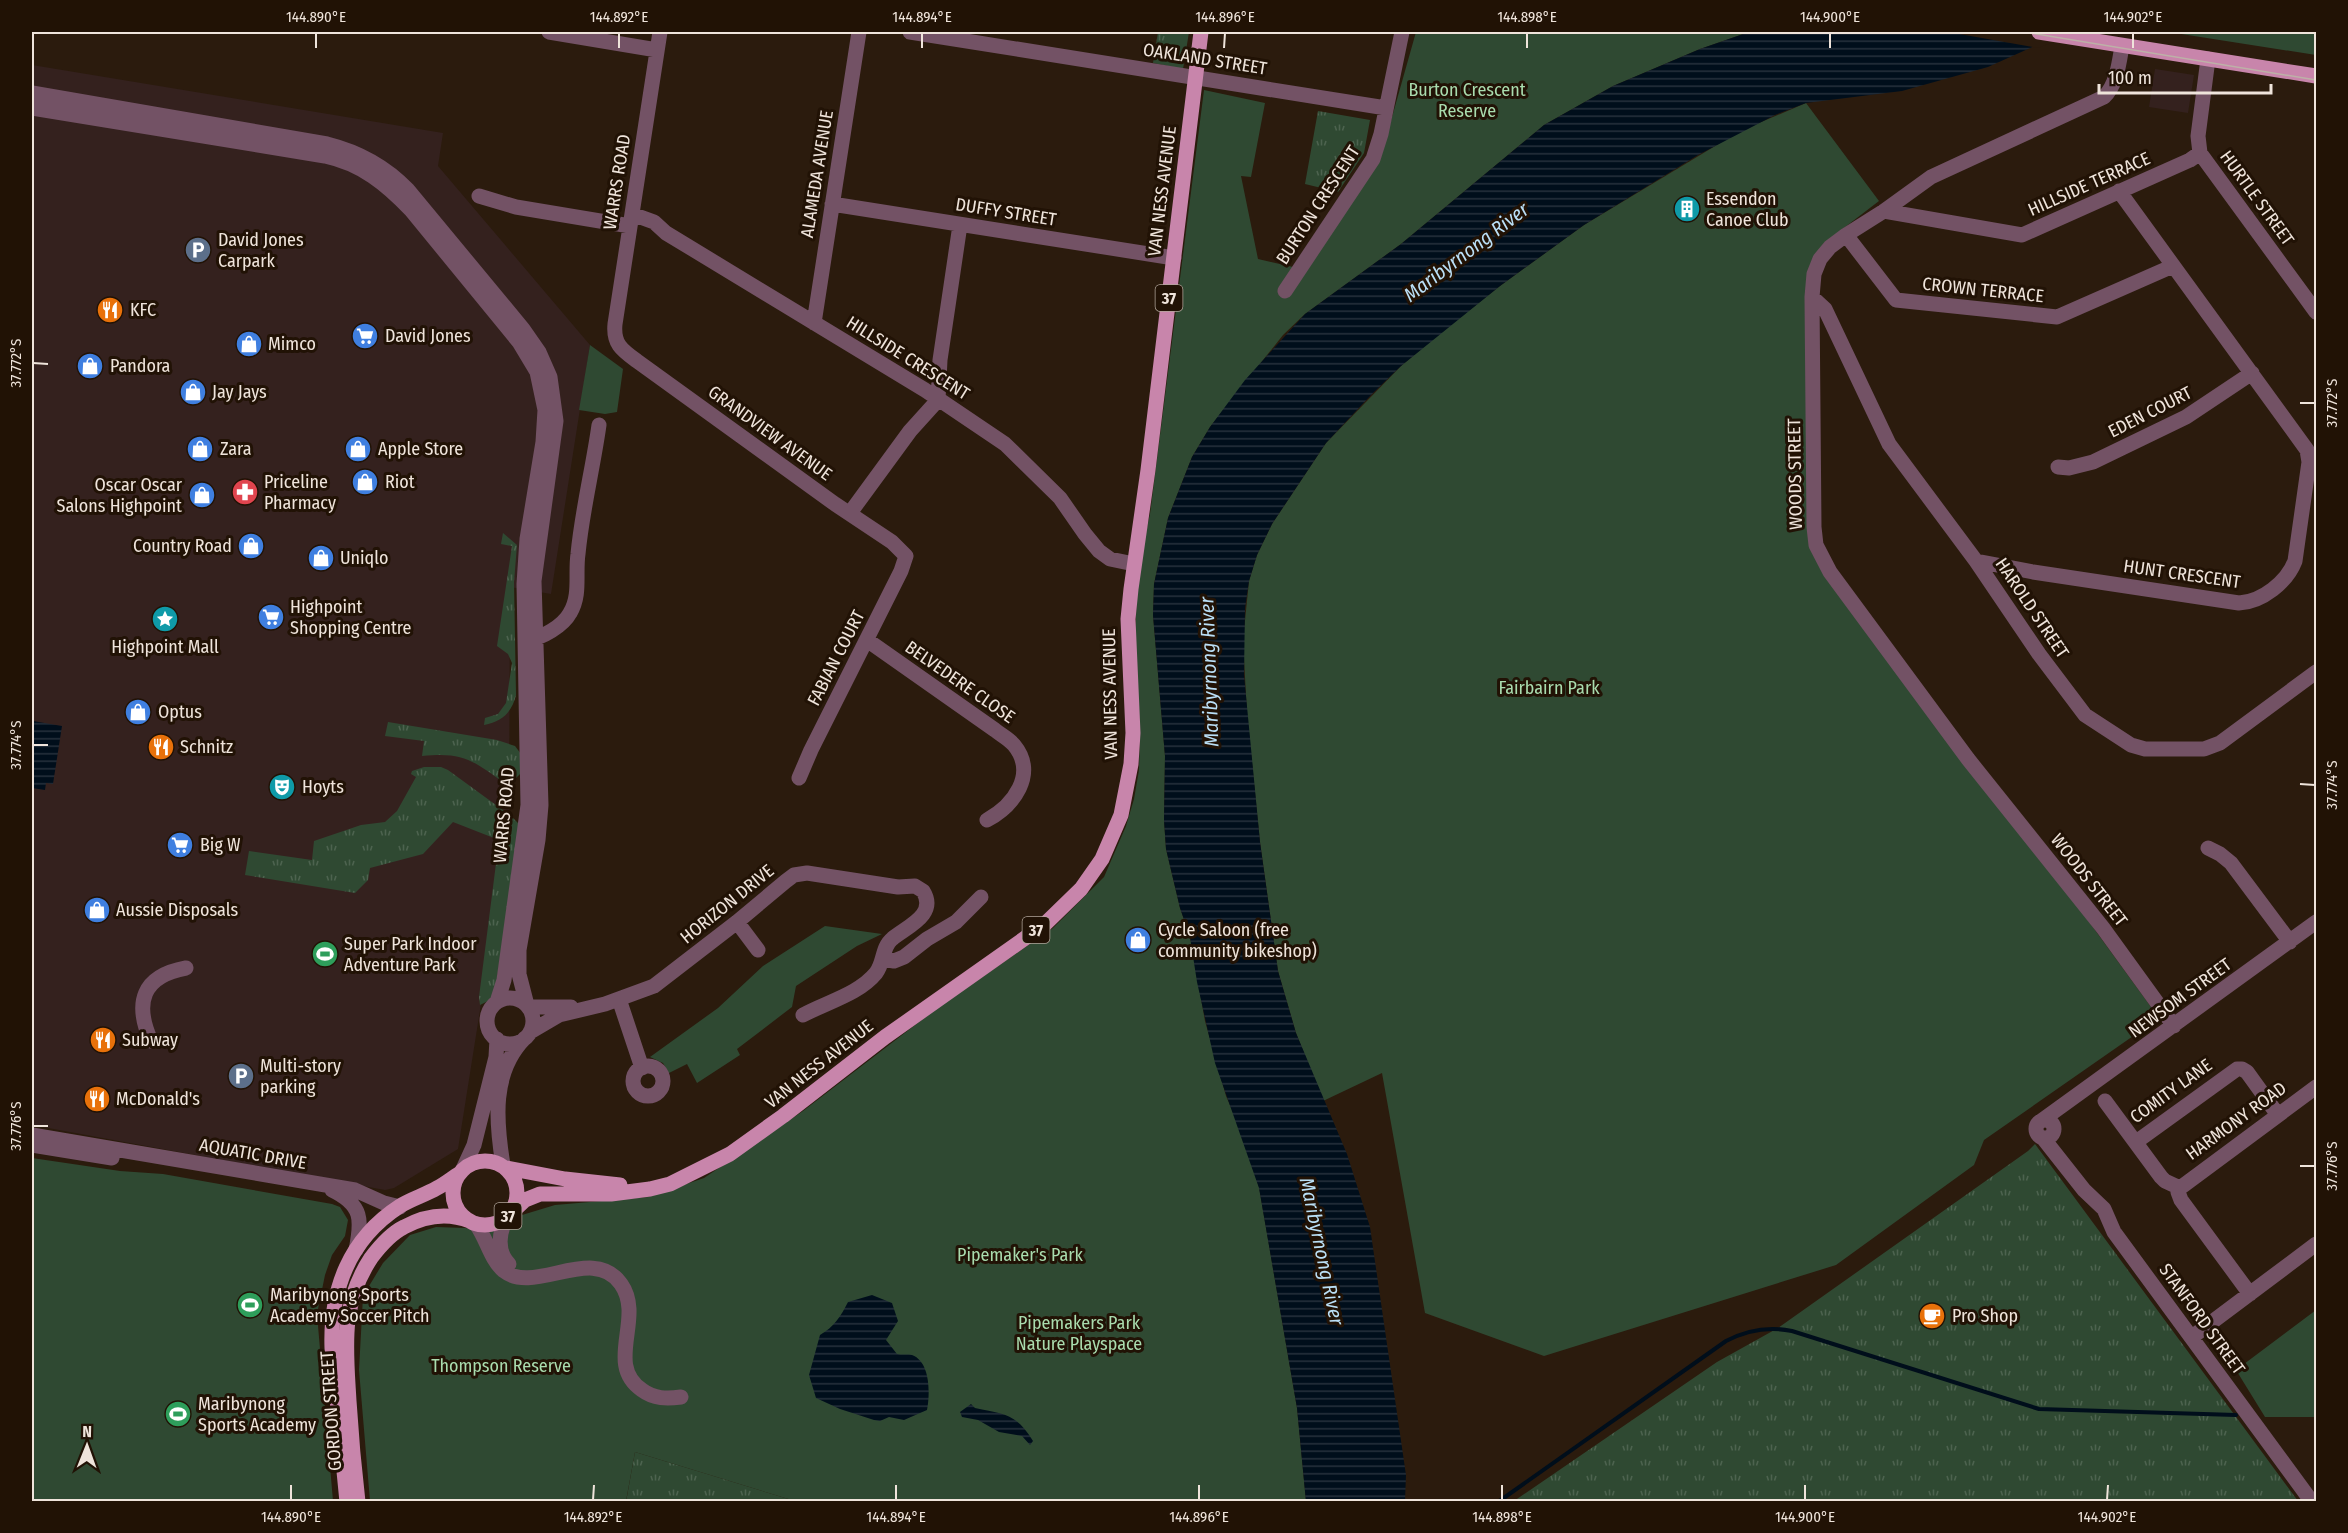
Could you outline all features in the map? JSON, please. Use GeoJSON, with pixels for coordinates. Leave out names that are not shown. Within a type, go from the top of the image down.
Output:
{"type":"FeatureCollection","features":[{"type":"Feature","properties":{"kind":"main road","name":"VAN NESS AVENUE"},"geometry":{"type":"LineString","coordinates":[[509,1215],[532,1196],[550,1193],[594,1195],[650,1189],[687,1177],[713,1162],[754,1138],[885,1037],[1045,924],[1093,875],[1121,815],[1131,764],[1133,733],[1128,619],[1201,32]]}},
{"type":"Feature","properties":{"kind":"main road"},"geometry":{"type":"LineString","coordinates":[[2039,32],[2316,76]]}},
{"type":"Feature","properties":{"kind":"main road","name":"37"},"geometry":{"type":"LineString","coordinates":[[478,1161],[495,1162],[505,1167],[516,1182],[518,1190],[515,1206],[509,1215],[496,1223],[473,1222],[457,1208],[454,1199],[455,1181],[461,1171],[478,1161]]}},
{"type":"Feature","properties":{"kind":"main road","name":"VAN NESS AVENUE"},"geometry":{"type":"LineString","coordinates":[[505,1167],[565,1179],[619,1185],[650,1182],[683,1174],[713,1162]]}},
{"type":"Feature","properties":{"kind":"main road","name":"GORDON STREET"},"geometry":{"type":"LineString","coordinates":[[347,1502],[331,1329],[335,1295],[346,1266],[369,1232],[400,1207],[438,1188],[461,1171]]}},
{"type":"Feature","properties":{"kind":"main road","name":"GORDON STREET"},"geometry":{"type":"LineString","coordinates":[[358,1502],[346,1342],[350,1310],[358,1280],[381,1245],[400,1229],[423,1218],[434,1216],[454,1216],[473,1222]]}},
{"type":"Feature","properties":{"kind":"street"},"geometry":{"type":"LineString","coordinates":[[549,32],[657,50]]}},
{"type":"Feature","properties":{"kind":"street","name":"WARRS ROAD"},"geometry":{"type":"LineString","coordinates":[[615,338],[630,222],[660,32]]}},
{"type":"Feature","properties":{"kind":"street","name":"ALAMEDA AVENUE"},"geometry":{"type":"LineString","coordinates":[[814,323],[859,32]]}},
{"type":"Feature","properties":{"kind":"street","name":"OAKLAND STREET"},"geometry":{"type":"LineString","coordinates":[[910,32],[1386,108]]}},
{"type":"Feature","properties":{"kind":"street","name":"BURTON CRESCENT"},"geometry":{"type":"LineString","coordinates":[[1285,291],[1373,159],[1402,32]]}},
{"type":"Feature","properties":{"kind":"street","name":"WOODS STREET"},"geometry":{"type":"LineString","coordinates":[[2122,46],[2115,77],[2104,97],[1931,177],[1884,211],[1845,235],[1820,259],[1814,274],[1812,297],[1816,545],[1830,572],[1968,759],[2103,928],[2174,1026]]}},
{"type":"Feature","properties":{"kind":"street","name":"HURTLE STREET"},"geometry":{"type":"LineString","coordinates":[[2208,60],[2198,136],[2200,153],[2316,312]]}},
{"type":"Feature","properties":{"kind":"street"},"geometry":{"type":"LineString","coordinates":[[32,93],[343,148],[379,165],[408,190],[529,337],[539,352],[550,377],[556,421],[536,564],[531,640]]}},
{"type":"Feature","properties":{"kind":"street"},"geometry":{"type":"LineString","coordinates":[[32,108],[338,159],[378,179],[411,210],[519,342],[540,381],[545,410],[545,427],[524,565],[531,640]]}},
{"type":"Feature","properties":{"kind":"street","name":"HILLSIDE TERRACE"},"geometry":{"type":"LineString","coordinates":[[1884,211],[2022,235],[2190,160],[2200,153]]}},
{"type":"Feature","properties":{"kind":"street","name":"HUNT CRESCENT"},"geometry":{"type":"LineString","coordinates":[[1976,561],[2229,602],[2252,601],[2272,589],[2286,578],[2295,561],[2309,456],[2302,440],[2119,191]]}},
{"type":"Feature","properties":{"kind":"street","name":"HILLSIDE CRESCENT"},"geometry":{"type":"LineString","coordinates":[[479,196],[516,207],[630,222],[654,222],[666,233],[930,394],[1014,452],[1060,498],[1084,534],[1099,551],[1110,559],[1133,569]]}},
{"type":"Feature","properties":{"kind":"street","name":"DUFFY STREET"},"geometry":{"type":"LineString","coordinates":[[832,204],[1174,258]]}},
{"type":"Feature","properties":{"kind":"street"},"geometry":{"type":"LineString","coordinates":[[850,513],[910,431],[930,394],[940,360],[960,225]]}},
{"type":"Feature","properties":{"kind":"street","name":"CROWN TERRACE"},"geometry":{"type":"LineString","coordinates":[[1845,235],[1896,300],[2057,317],[2173,266]]}},
{"type":"Feature","properties":{"kind":"street","name":"HAROLD STREET"},"geometry":{"type":"LineString","coordinates":[[1812,297],[1825,309],[1889,444],[1976,561],[2085,715],[2131,745],[2145,749],[2179,751],[2212,748],[2316,672]]}},
{"type":"Feature","properties":{"kind":"street","name":"GRANDVIEW AVENUE"},"geometry":{"type":"LineString","coordinates":[[615,338],[622,350],[892,542],[906,556]]}},
{"type":"Feature","properties":{"kind":"street","name":"EDEN COURT"},"geometry":{"type":"LineString","coordinates":[[2058,467],[2069,468],[2092,462],[2186,417],[2252,373]]}},
{"type":"Feature","properties":{"kind":"street"},"geometry":{"type":"LineString","coordinates":[[531,640],[562,623],[573,606],[578,582],[578,552],[599,425]]}},
{"type":"Feature","properties":{"kind":"street","name":"FABIAN COURT"},"geometry":{"type":"LineString","coordinates":[[799,778],[906,556]]}},
{"type":"Feature","properties":{"kind":"street","name":"WARRS ROAD"},"geometry":{"type":"LineString","coordinates":[[497,1002],[504,980],[528,805],[531,640]]}},
{"type":"Feature","properties":{"kind":"street","name":"WARRS ROAD"},"geometry":{"type":"LineString","coordinates":[[528,1006],[520,980],[518,960],[538,840],[541,805],[531,640]]}},
{"type":"Feature","properties":{"kind":"street","name":"BELVEDERE CLOSE"},"geometry":{"type":"LineString","coordinates":[[867,640],[1013,744],[1018,752],[1023,772],[1019,792],[1006,807],[987,820]]}},
{"type":"Feature","properties":{"kind":"street"},"geometry":{"type":"LineString","coordinates":[[2208,848],[2231,863],[2290,942]]}},
{"type":"Feature","properties":{"kind":"street","name":"HORIZON DRIVE"},"geometry":{"type":"LineString","coordinates":[[528,1035],[559,1015],[619,999],[654,986],[786,881],[800,873],[900,888],[919,887],[926,897],[923,914],[917,922],[890,940],[882,962],[862,985],[803,1015]]}},
{"type":"Feature","properties":{"kind":"street"},"geometry":{"type":"LineString","coordinates":[[882,962],[900,960],[922,942],[956,922],[981,897]]}},
{"type":"Feature","properties":{"kind":"street"},"geometry":{"type":"LineString","coordinates":[[737,922],[758,950]]}},
{"type":"Feature","properties":{"kind":"street","name":"NEWSOM STREET"},"geometry":{"type":"LineString","coordinates":[[2048,1130],[2055,1109],[2066,1104],[2316,922]]}},
{"type":"Feature","properties":{"kind":"street"},"geometry":{"type":"LineString","coordinates":[[151,1041],[141,1013],[144,994],[160,976],[186,968]]}},
{"type":"Feature","properties":{"kind":"street"},"geometry":{"type":"LineString","coordinates":[[505,1167],[498,1132],[499,1092],[509,1059],[528,1035],[533,1020],[528,1006],[512,998],[497,1002],[493,1006],[488,1017],[489,1029],[497,1039],[511,1043],[528,1035]]}},
{"type":"Feature","properties":{"kind":"street"},"geometry":{"type":"LineString","coordinates":[[619,999],[642,1068]]}},
{"type":"Feature","properties":{"kind":"street","name":"HORIZON DRIVE"},"geometry":{"type":"LineString","coordinates":[[528,1006],[578,1007],[619,999]]}},
{"type":"Feature","properties":{"kind":"street"},"geometry":{"type":"LineString","coordinates":[[461,1171],[471,1155],[476,1137],[496,1057],[497,1039]]}},
{"type":"Feature","properties":{"kind":"street","name":"COMITY LANE"},"geometry":{"type":"LineString","coordinates":[[2136,1142],[2240,1068],[2247,1072],[2278,1115]]}},
{"type":"Feature","properties":{"kind":"street","name":"HARMONY ROAD"},"geometry":{"type":"LineString","coordinates":[[2180,1188],[2316,1087]]}},
{"type":"Feature","properties":{"kind":"street"},"geometry":{"type":"LineString","coordinates":[[2105,1101],[2161,1177],[2180,1188],[2178,1192],[2181,1200],[2250,1294]]}},
{"type":"Feature","properties":{"kind":"street","name":"STANFORD STREET"},"geometry":{"type":"LineString","coordinates":[[2048,1130],[2062,1161],[2084,1190],[2104,1209],[2114,1232],[2312,1502]]}},
{"type":"Feature","properties":{"kind":"street","name":"AQUATIC DRIVE"},"geometry":{"type":"LineString","coordinates":[[32,1135],[355,1190],[384,1203],[400,1207]]}},
{"type":"Feature","properties":{"kind":"street","name":"AQUATIC DRIVE"},"geometry":{"type":"LineString","coordinates":[[32,1145],[120,1160],[148,1162],[175,1160]]}},
{"type":"Feature","properties":{"kind":"street","name":"AQUATIC DRIVE"},"geometry":{"type":"LineString","coordinates":[[324,1186],[343,1195],[355,1207],[361,1224],[356,1250]]}},
{"type":"Feature","properties":{"kind":"street"},"geometry":{"type":"LineString","coordinates":[[509,1215],[500,1241],[502,1256],[522,1273],[539,1275]]}},
{"type":"Feature","properties":{"kind":"street"},"geometry":{"type":"LineString","coordinates":[[473,1222],[488,1240],[492,1256],[503,1270],[518,1277],[586,1269],[608,1272],[616,1278],[626,1291],[631,1310],[624,1356],[627,1376],[651,1396],[670,1399],[681,1397]]}},
{"type":"Feature","properties":{"kind":"street"},"geometry":{"type":"LineString","coordinates":[[2192,1337],[2316,1244]]}},
{"type":"Feature","properties":{"kind":"shaded area","name":"Highpoint Shopping Centre"},"geometry":{"type":"Polygon","coordinates":[[[32,65],[443,133],[438,166],[590,345],[551,594],[510,587],[509,827],[458,1149],[394,1188],[385,1190],[32,1125],[32,65]]]}},
{"type":"Feature","properties":{"kind":"shaded area"},"geometry":{"type":"Polygon","coordinates":[[[2155,69],[2194,75],[2188,113],[2149,107],[2155,69]]]}},
{"type":"Feature","properties":{"kind":"green space"},"geometry":{"type":"Polygon","coordinates":[[[1158,32],[1189,32],[1183,69],[1153,63],[1158,32]]]}},
{"type":"Feature","properties":{"kind":"green space","name":"Pipemaker's Park"},"geometry":{"type":"Polygon","coordinates":[[[1416,32],[1749,32],[1700,49],[1613,86],[1544,125],[1401,244],[1305,314],[1283,335],[1210,427],[1192,457],[1168,518],[1154,584],[1153,615],[1165,756],[1166,849],[1180,908],[1190,937],[1205,1021],[1226,1096],[1240,1128],[1259,1187],[1297,1408],[1306,1501],[795,1501],[635,1452],[626,1501],[370,1501],[359,1370],[363,1296],[383,1263],[410,1235],[436,1227],[496,1231],[522,1215],[555,1205],[648,1197],[704,1178],[803,1111],[936,1009],[1053,928],[1104,877],[1126,826],[1139,770],[1140,733],[1135,640],[1137,590],[1142,550],[1150,514],[1204,90],[1265,103],[1251,177],[1241,176],[1258,259],[1306,270],[1381,156],[1416,32]]]}},
{"type":"Feature","properties":{"kind":"green space"},"geometry":{"type":"Polygon","coordinates":[[[2169,32],[2316,32],[2316,55],[2175,33],[2169,32]]]}},
{"type":"Feature","properties":{"kind":"green space","name":"Fairbairn Park"},"geometry":{"type":"Polygon","coordinates":[[[1806,103],[1879,201],[1823,244],[1810,279],[1822,555],[2159,1018],[1984,1140],[1974,1165],[1836,1265],[1544,1356],[1425,1313],[1382,1073],[1323,1101],[1296,1033],[1278,971],[1260,842],[1247,714],[1243,640],[1249,581],[1257,555],[1272,524],[1326,443],[1401,366],[1500,286],[1584,225],[1740,131],[1806,103]]]}},
{"type":"Feature","properties":{"kind":"green space"},"geometry":{"type":"Polygon","coordinates":[[[1318,111],[1370,120],[1364,153],[1338,192],[1305,184],[1318,111]]]}},
{"type":"Feature","properties":{"kind":"green space"},"geometry":{"type":"Polygon","coordinates":[[[590,345],[623,369],[617,412],[605,414],[579,410],[590,345]]]}},
{"type":"Feature","properties":{"kind":"green space"},"geometry":{"type":"Polygon","coordinates":[[[503,533],[517,545],[514,582],[516,695],[512,706],[501,719],[484,725],[485,718],[498,714],[506,703],[512,663],[508,654],[497,646],[512,546],[501,544],[503,533]]]}},
{"type":"Feature","properties":{"kind":"green space"},"geometry":{"type":"Polygon","coordinates":[[[388,722],[497,740],[515,746],[521,754],[521,773],[514,780],[503,782],[474,763],[457,756],[422,756],[424,741],[385,736],[388,722]]]}},
{"type":"Feature","properties":{"kind":"green space"},"geometry":{"type":"Polygon","coordinates":[[[424,767],[441,767],[448,770],[511,816],[520,829],[494,998],[480,1005],[479,997],[499,840],[453,822],[423,854],[370,868],[368,880],[355,893],[245,875],[249,851],[312,860],[314,841],[361,825],[385,822],[397,811],[416,777],[411,774],[412,771],[424,767]]]}},
{"type":"Feature","properties":{"kind":"green space"},"geometry":{"type":"Polygon","coordinates":[[[825,926],[882,934],[857,946],[796,986],[792,1007],[737,1049],[740,1055],[697,1083],[687,1064],[669,1073],[663,1063],[650,1057],[718,1008],[763,966],[825,926]]]}},
{"type":"Feature","properties":{"kind":"green space"},"geometry":{"type":"Polygon","coordinates":[[[2035,1144],[2298,1501],[1514,1501],[1717,1362],[1778,1328],[2035,1144]]]}},
{"type":"Feature","properties":{"kind":"green space","name":"Maribynong Sports Academy"},"geometry":{"type":"Polygon","coordinates":[[[32,1158],[120,1171],[163,1174],[340,1207],[348,1220],[345,1236],[332,1255],[325,1275],[317,1314],[333,1501],[32,1501],[32,1158]]]}},
{"type":"Feature","properties":{"kind":"green space"},"geometry":{"type":"Polygon","coordinates":[[[2316,1310],[2316,1417],[2265,1417],[2236,1370],[2316,1310]]]}},
{"type":"Feature","properties":{"kind":"green space"},"geometry":{"type":"Polygon","coordinates":[[[635,1452],[795,1501],[626,1502],[635,1452]]]}},
{"type":"Feature","properties":{"kind":"water","name":"Maribyrnong River"},"geometry":{"type":"Polygon","coordinates":[[[1749,32],[2066,32],[1988,67],[1902,91],[1806,103],[1775,115],[1698,155],[1584,225],[1500,286],[1401,366],[1372,394],[1326,443],[1272,524],[1257,555],[1249,581],[1245,608],[1244,675],[1260,842],[1278,971],[1296,1033],[1347,1154],[1370,1227],[1406,1475],[1405,1501],[1306,1502],[1297,1408],[1259,1188],[1215,1063],[1197,982],[1190,937],[1180,908],[1166,849],[1165,756],[1153,615],[1154,584],[1168,518],[1192,457],[1210,427],[1245,380],[1305,314],[1401,244],[1544,125],[1613,86],[1700,49],[1749,32]]]}},
{"type":"Feature","properties":{"kind":"water"},"geometry":{"type":"Polygon","coordinates":[[[33,721],[62,726],[53,784],[46,783],[45,790],[32,788],[33,721]]]}},
{"type":"Feature","properties":{"kind":"water"},"geometry":{"type":"Polygon","coordinates":[[[872,1295],[892,1303],[898,1321],[886,1340],[897,1354],[912,1355],[918,1359],[926,1372],[929,1388],[927,1410],[904,1420],[889,1417],[880,1421],[874,1420],[816,1398],[809,1375],[820,1335],[837,1321],[848,1302],[872,1295]]]}},
{"type":"Feature","properties":{"kind":"water"},"geometry":{"type":"Polygon","coordinates":[[[971,1404],[975,1408],[1002,1414],[1015,1420],[1033,1441],[1030,1445],[1022,1436],[999,1432],[978,1420],[962,1417],[960,1412],[971,1404]]]}},
{"type":"Feature","properties":{"kind":"pier"},"geometry":{"type":"Polygon","coordinates":[[[1948,32],[2069,32],[2056,41],[2038,48],[1948,32]]]}},
{"type":"Feature","properties":{"kind":"waterway"},"geometry":{"type":"LineString","coordinates":[[1498,1502],[1726,1341],[1758,1330],[1792,1331],[2039,1409],[2236,1415]]}},
{"type":"Feature","properties":{"kind":"tram line"},"geometry":{"type":"LineString","coordinates":[[2024,32],[2316,80]]}},
{"type":"Feature","properties":{"kind":"place","name":"Essendon Canoe Club"},"geometry":{"type":"Point","coordinates":[1687,209]}},
{"type":"Feature","properties":{"kind":"place","name":"David Jones Carpark"},"geometry":{"type":"Point","coordinates":[198,250]}},
{"type":"Feature","properties":{"kind":"place","name":"KFC"},"geometry":{"type":"Point","coordinates":[110,310]}},
{"type":"Feature","properties":{"kind":"place","name":"David Jones"},"geometry":{"type":"Point","coordinates":[365,336]}},
{"type":"Feature","properties":{"kind":"place","name":"Mimco"},"geometry":{"type":"Point","coordinates":[249,344]}},
{"type":"Feature","properties":{"kind":"place","name":"Pandora"},"geometry":{"type":"Point","coordinates":[90,366]}},
{"type":"Feature","properties":{"kind":"place","name":"Jay Jays"},"geometry":{"type":"Point","coordinates":[193,392]}},
{"type":"Feature","properties":{"kind":"place","name":"Zara"},"geometry":{"type":"Point","coordinates":[200,449]}},
{"type":"Feature","properties":{"kind":"place","name":"Apple Store"},"geometry":{"type":"Point","coordinates":[358,449]}},
{"type":"Feature","properties":{"kind":"place","name":"Riot"},"geometry":{"type":"Point","coordinates":[365,482]}},
{"type":"Feature","properties":{"kind":"place","name":"Priceline Pharmacy"},"geometry":{"type":"Point","coordinates":[245,492]}},
{"type":"Feature","properties":{"kind":"place","name":"Oscar Oscar Salons Highpoint"},"geometry":{"type":"Point","coordinates":[202,495]}},
{"type":"Feature","properties":{"kind":"place","name":"Country Road"},"geometry":{"type":"Point","coordinates":[251,546]}},
{"type":"Feature","properties":{"kind":"place","name":"Uniqlo"},"geometry":{"type":"Point","coordinates":[321,558]}},
{"type":"Feature","properties":{"kind":"place","name":"Highpoint Shopping Centre"},"geometry":{"type":"Point","coordinates":[271,617]}},
{"type":"Feature","properties":{"kind":"place","name":"Highpoint Mall"},"geometry":{"type":"Point","coordinates":[165,619]}},
{"type":"Feature","properties":{"kind":"place","name":"Optus"},"geometry":{"type":"Point","coordinates":[138,712]}},
{"type":"Feature","properties":{"kind":"place","name":"Schnitz"},"geometry":{"type":"Point","coordinates":[161,747]}},
{"type":"Feature","properties":{"kind":"place","name":"Hoyts"},"geometry":{"type":"Point","coordinates":[282,787]}},
{"type":"Feature","properties":{"kind":"place","name":"Big W"},"geometry":{"type":"Point","coordinates":[180,845]}},
{"type":"Feature","properties":{"kind":"place","name":"Aussie Disposals"},"geometry":{"type":"Point","coordinates":[97,910]}},
{"type":"Feature","properties":{"kind":"place","name":"Cycle Saloon (free community bikeshop)"},"geometry":{"type":"Point","coordinates":[1138,940]}},
{"type":"Feature","properties":{"kind":"place","name":"Super Park Indoor Adventure Park"},"geometry":{"type":"Point","coordinates":[325,954]}},
{"type":"Feature","properties":{"kind":"place","name":"Subway"},"geometry":{"type":"Point","coordinates":[103,1040]}},
{"type":"Feature","properties":{"kind":"place","name":"Multi-story parking"},"geometry":{"type":"Point","coordinates":[241,1076]}},
{"type":"Feature","properties":{"kind":"place","name":"McDonald's"},"geometry":{"type":"Point","coordinates":[97,1099]}},
{"type":"Feature","properties":{"kind":"place","name":"Maribynong Sports Academy Soccer Pitch"},"geometry":{"type":"Point","coordinates":[250,1305]}},
{"type":"Feature","properties":{"kind":"place","name":"Pro Shop"},"geometry":{"type":"Point","coordinates":[1932,1316]}},
{"type":"Feature","properties":{"kind":"place","name":"Maribynong Sports Academy"},"geometry":{"type":"Point","coordinates":[178,1414]}},
{"type":"Feature","properties":{"kind":"park label","name":"Burton Crescent Reserve"},"geometry":{"type":"Point","coordinates":[1467,100]}},
{"type":"Feature","properties":{"kind":"park label","name":"Pipemakers Park Nature Playspace"},"geometry":{"type":"Point","coordinates":[1079,1333]}},
{"type":"Feature","properties":{"kind":"park label","name":"Thompson Reserve"},"geometry":{"type":"Point","coordinates":[501,1366]}}]}
